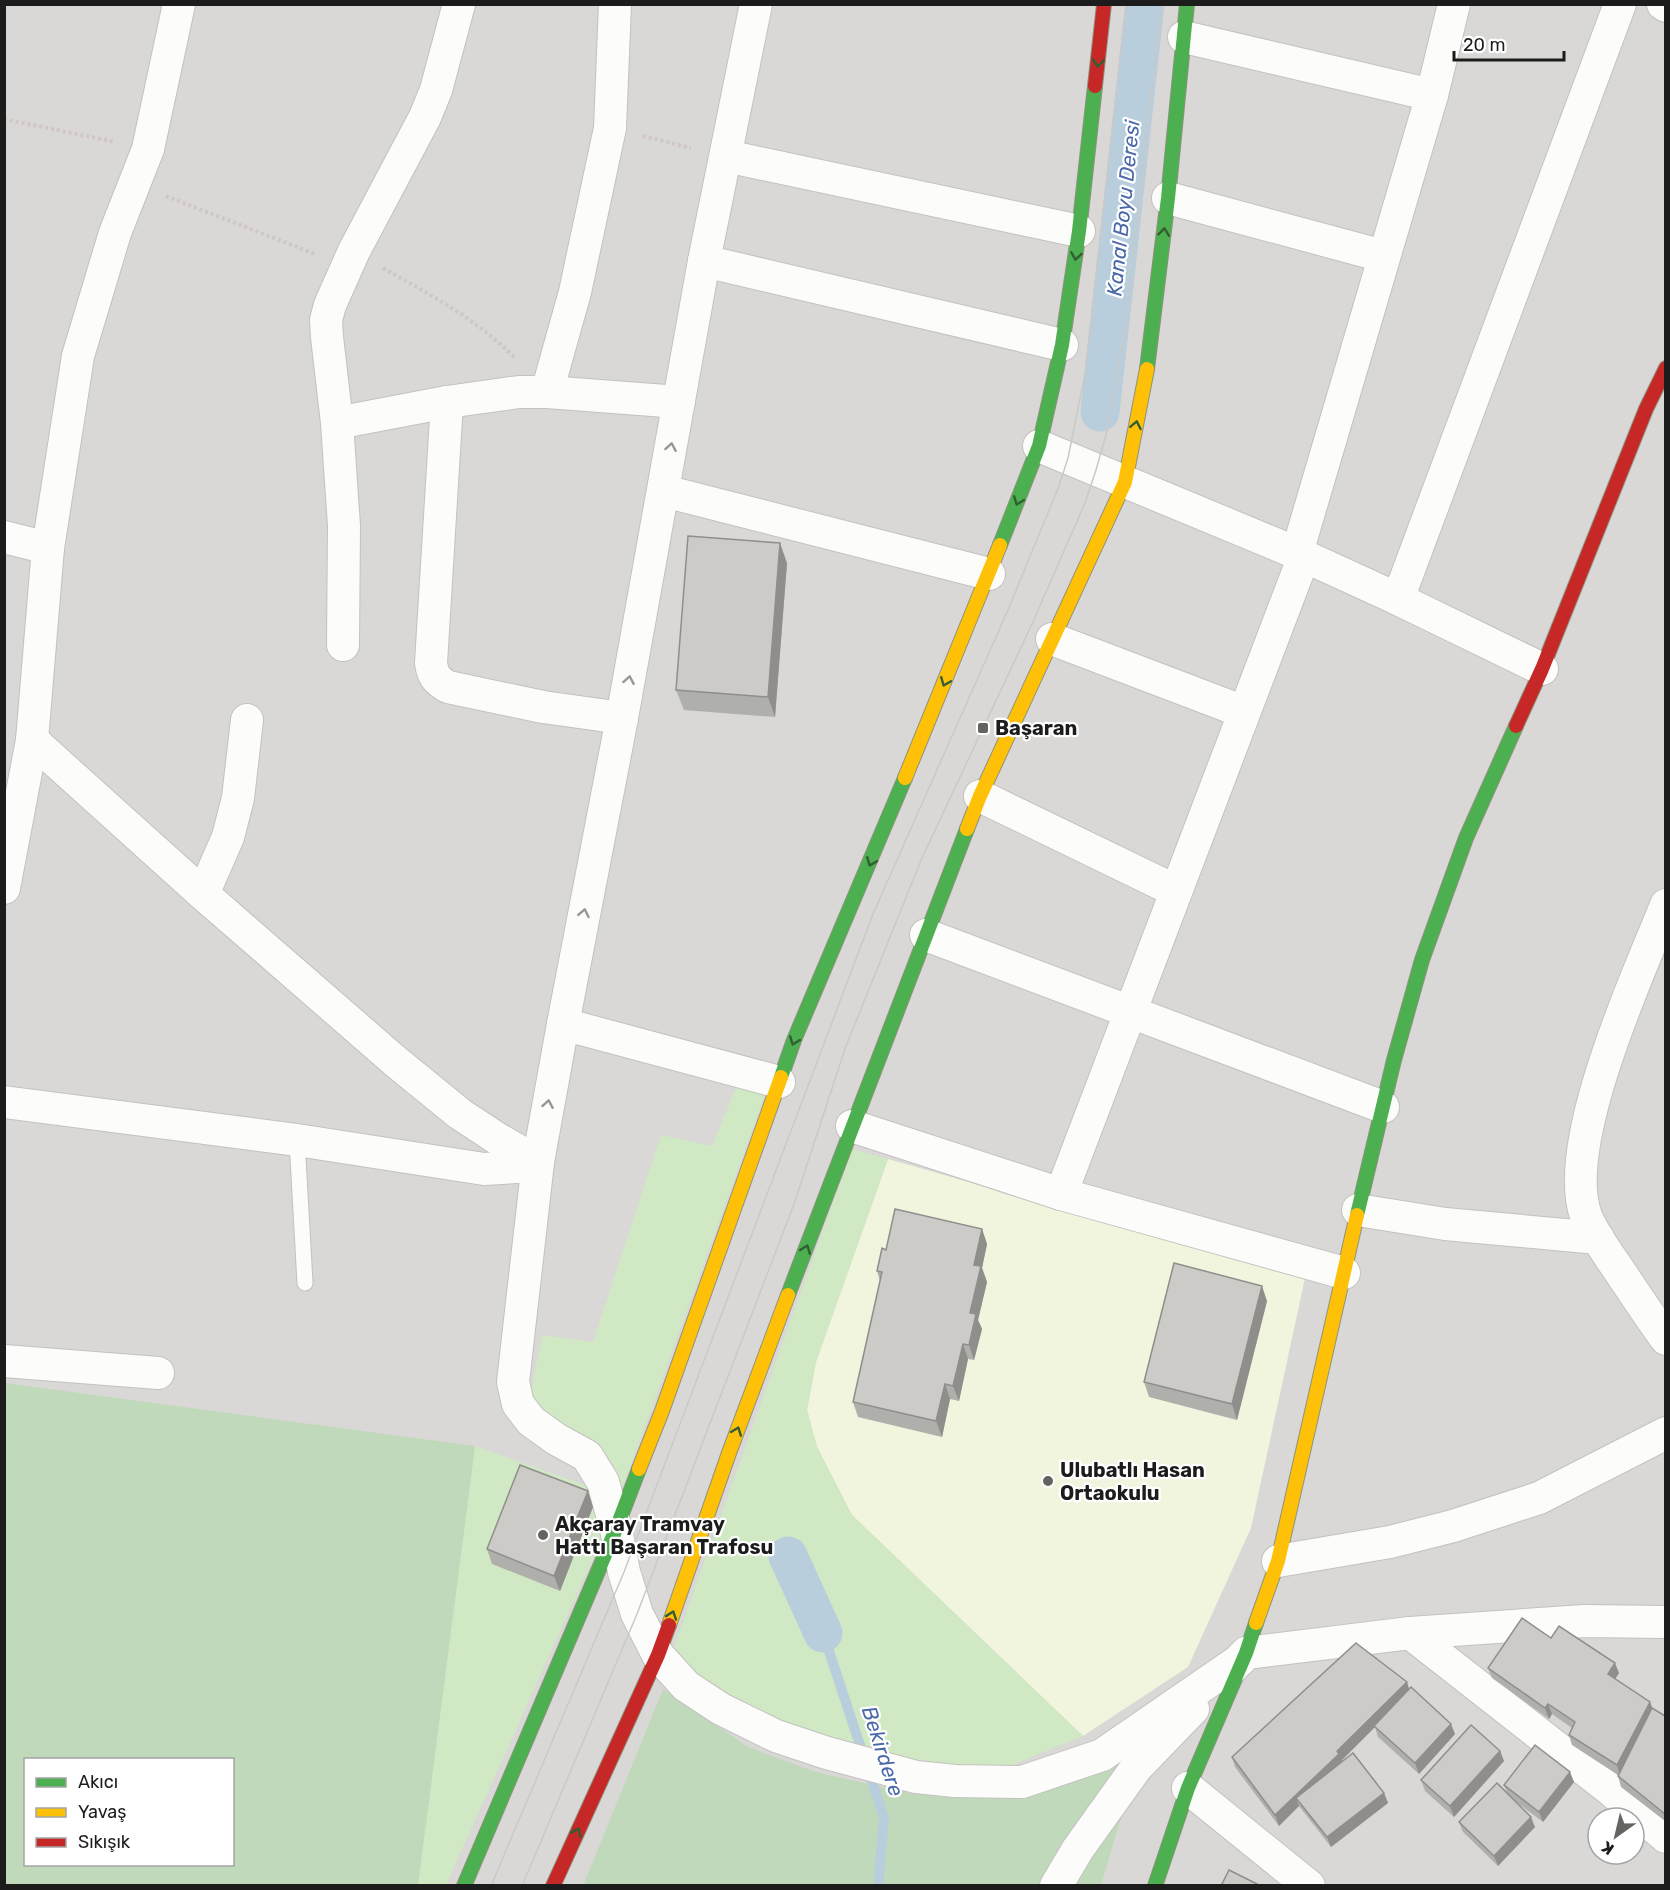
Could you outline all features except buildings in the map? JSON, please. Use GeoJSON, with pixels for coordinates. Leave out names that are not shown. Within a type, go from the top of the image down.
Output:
{"type":"FeatureCollection","features":[{"type":"Feature","properties":{"kind":"main road"},"geometry":{"type":"LineString","coordinates":[[464,1886],[616,1528],[662,1411],[794,1040],[866,873],[1040,446],[1062,345],[1079,231],[1104,4]]}},
{"type":"Feature","properties":{"kind":"main road"},"geometry":{"type":"LineString","coordinates":[[553,1886],[658,1654],[729,1453],[852,1125],[980,796],[1125,482],[1146,374],[1168,198],[1187,4]]}},
{"type":"Feature","properties":{"kind":"main road"},"geometry":{"type":"LineString","coordinates":[[1155,1886],[1188,1788],[1243,1656],[1278,1561],[1383,1107],[1422,960],[1445,891],[1466,838],[1542,669],[1646,409],[1665,368]]}},
{"type":"Feature","properties":{"kind":"street"},"geometry":{"type":"LineString","coordinates":[[4,888],[32,740],[48,548],[78,356],[115,233],[148,149],[179,4]]}},
{"type":"Feature","properties":{"kind":"street"},"geometry":{"type":"LineString","coordinates":[[343,645],[344,526],[338,423],[326,320],[350,259],[425,117],[436,90],[459,4]]}},
{"type":"Feature","properties":{"kind":"street"},"geometry":{"type":"LineString","coordinates":[[548,392],[575,292],[610,128],[615,4]]}},
{"type":"Feature","properties":{"kind":"street"},"geometry":{"type":"LineString","coordinates":[[756,4],[704,261],[622,718],[562,1024],[538,1162],[513,1382],[518,1404],[531,1421],[556,1439],[587,1456],[603,1482],[616,1528],[624,1572],[637,1614],[658,1654],[686,1686],[721,1709],[776,1736],[827,1753],[916,1776],[955,1781],[1022,1782],[1102,1755],[1243,1656],[1410,1633],[1584,1621],[1665,1622]]}},
{"type":"Feature","properties":{"kind":"street"},"geometry":{"type":"LineString","coordinates":[[1061,1194],[1244,712],[1300,554],[1383,256],[1432,94],[1454,4]]}},
{"type":"Feature","properties":{"kind":"street"},"geometry":{"type":"LineString","coordinates":[[1398,599],[1620,4]]}},
{"type":"Feature","properties":{"kind":"street"},"geometry":{"type":"LineString","coordinates":[[1184,37],[1432,94]]}},
{"type":"Feature","properties":{"kind":"street"},"geometry":{"type":"LineString","coordinates":[[726,156],[1079,231]]}},
{"type":"Feature","properties":{"kind":"street"},"geometry":{"type":"LineString","coordinates":[[1168,198],[1383,256]]}},
{"type":"Feature","properties":{"kind":"street"},"geometry":{"type":"LineString","coordinates":[[704,261],[1062,345]]}},
{"type":"Feature","properties":{"kind":"street"},"geometry":{"type":"LineString","coordinates":[[338,423],[447,402],[519,392],[548,392],[679,402]]}},
{"type":"Feature","properties":{"kind":"street"},"geometry":{"type":"LineString","coordinates":[[447,402],[431,663],[433,674],[437,680],[448,687],[543,707],[622,718]]}},
{"type":"Feature","properties":{"kind":"street"},"geometry":{"type":"LineString","coordinates":[[1040,446],[1300,554],[1542,669]]}},
{"type":"Feature","properties":{"kind":"street"},"geometry":{"type":"LineString","coordinates":[[664,491],[989,574]]}},
{"type":"Feature","properties":{"kind":"street"},"geometry":{"type":"LineString","coordinates":[[4,537],[48,548]]}},
{"type":"Feature","properties":{"kind":"street"},"geometry":{"type":"LineString","coordinates":[[1052,639],[1244,712]]}},
{"type":"Feature","properties":{"kind":"street"},"geometry":{"type":"LineString","coordinates":[[203,894],[228,837],[238,798],[247,720]]}},
{"type":"Feature","properties":{"kind":"street"},"geometry":{"type":"LineString","coordinates":[[32,740],[203,894],[395,1061],[460,1114],[498,1140],[538,1162]]}},
{"type":"Feature","properties":{"kind":"street"},"geometry":{"type":"LineString","coordinates":[[980,796],[1176,891]]}},
{"type":"Feature","properties":{"kind":"street"},"geometry":{"type":"LineString","coordinates":[[1665,905],[1620,1020],[1588,1121],[1581,1168],[1581,1193],[1586,1215],[1598,1238],[1665,1339]]}},
{"type":"Feature","properties":{"kind":"street"},"geometry":{"type":"LineString","coordinates":[[926,934],[1383,1107]]}},
{"type":"Feature","properties":{"kind":"street"},"geometry":{"type":"LineString","coordinates":[[562,1024],[779,1082]]}},
{"type":"Feature","properties":{"kind":"street"},"geometry":{"type":"LineString","coordinates":[[4,1102],[297,1140],[484,1169],[517,1167],[538,1162]]}},
{"type":"Feature","properties":{"kind":"street"},"geometry":{"type":"LineString","coordinates":[[852,1125],[1061,1194],[1344,1273]]}},
{"type":"Feature","properties":{"kind":"street"},"geometry":{"type":"LineString","coordinates":[[1358,1210],[1457,1226],[1598,1238]]}},
{"type":"Feature","properties":{"kind":"street"},"geometry":{"type":"LineString","coordinates":[[4,1361],[158,1373]]}},
{"type":"Feature","properties":{"kind":"street"},"geometry":{"type":"LineString","coordinates":[[1278,1561],[1390,1542],[1486,1516],[1539,1498],[1665,1433]]}},
{"type":"Feature","properties":{"kind":"street"},"geometry":{"type":"LineString","coordinates":[[1410,1633],[1612,1791],[1665,1837]]}},
{"type":"Feature","properties":{"kind":"street"},"geometry":{"type":"LineString","coordinates":[[1056,1886],[1077,1850],[1136,1768],[1243,1656]]}},
{"type":"Feature","properties":{"kind":"street"},"geometry":{"type":"LineString","coordinates":[[1188,1788],[1309,1886]]}},
{"type":"Feature","properties":{"kind":"lane"},"geometry":{"type":"LineString","coordinates":[[297,1140],[305,1283]]}},
{"type":"Feature","properties":{"kind":"path"},"geometry":{"type":"LineString","coordinates":[[4,119],[148,149]]}},
{"type":"Feature","properties":{"kind":"path"},"geometry":{"type":"LineString","coordinates":[[610,128],[726,156]]}},
{"type":"Feature","properties":{"kind":"path"},"geometry":{"type":"LineString","coordinates":[[134,184],[350,259],[451,307],[504,347],[548,392]]}},
{"type":"Feature","properties":{"kind":"shaded area"},"geometry":{"type":"Polygon","coordinates":[[[5,5],[1665,5],[1665,1885],[5,1886],[5,5]]]}},
{"type":"Feature","properties":{"kind":"shaded area","name":"Ulubatlı Hasan Ortaokulu"},"geometry":{"type":"Polygon","coordinates":[[[888,1159],[1305,1278],[1251,1528],[1188,1667],[1083,1736],[852,1515],[817,1447],[807,1410],[816,1362],[888,1159]]]}},
{"type":"Feature","properties":{"kind":"shaded area"},"geometry":{"type":"Polygon","coordinates":[[[5,1383],[475,1446],[418,1885],[5,1885],[5,1383]]]}},
{"type":"Feature","properties":{"kind":"shaded area"},"geometry":{"type":"Polygon","coordinates":[[[663,1689],[748,1747],[816,1772],[913,1794],[953,1797],[1024,1797],[1102,1755],[1136,1768],[1101,1885],[583,1886],[663,1689]]]}},
{"type":"Feature","properties":{"kind":"green space"},"geometry":{"type":"Polygon","coordinates":[[[738,1083],[766,1092],[621,1492],[616,1470],[605,1454],[580,1441],[529,1402],[542,1335],[593,1342],[661,1135],[712,1146],[738,1083]]]}},
{"type":"Feature","properties":{"kind":"green space"},"geometry":{"type":"Polygon","coordinates":[[[852,1149],[888,1159],[816,1362],[807,1410],[817,1447],[852,1515],[1083,1736],[1010,1766],[921,1767],[830,1742],[714,1695],[671,1655],[852,1149]]]}},
{"type":"Feature","properties":{"kind":"green space"},"geometry":{"type":"Polygon","coordinates":[[[475,1446],[588,1486],[607,1527],[446,1885],[418,1886],[475,1446]]]}},
{"type":"Feature","properties":{"kind":"waterway","name":"Kanal Boyu Deresi"},"geometry":{"type":"LineString","coordinates":[[1100,412],[1145,4]]}},
{"type":"Feature","properties":{"kind":"waterway"},"geometry":{"type":"LineString","coordinates":[[788,1556],[823,1633]]}},
{"type":"Feature","properties":{"kind":"waterway","name":"Bekirdere"},"geometry":{"type":"LineString","coordinates":[[823,1633],[884,1818],[878,1886]]}},
{"type":"Feature","properties":{"kind":"tram line"},"geometry":{"type":"LineString","coordinates":[[491,1886],[624,1572],[873,914],[1008,610],[1059,486],[1068,458],[1085,374],[1126,4]]}},
{"type":"Feature","properties":{"kind":"tram line"},"geometry":{"type":"LineString","coordinates":[[522,1886],[637,1614],[794,1204],[846,1046],[922,858],[1032,624],[1085,503],[1107,431],[1125,326],[1161,4]]}},
{"type":"Feature","properties":{"kind":"traffic: fast"},"geometry":{"type":"LineString","coordinates":[[1147,369],[1168,198],[1187,4]]}},
{"type":"Feature","properties":{"kind":"traffic: fast"},"geometry":{"type":"LineString","coordinates":[[1000,545],[1039,446],[1062,345],[1079,231],[1095,86]]}},
{"type":"Feature","properties":{"kind":"traffic: fast"},"geometry":{"type":"LineString","coordinates":[[1357,1215],[1394,1060],[1422,960],[1466,838],[1516,726]]}},
{"type":"Feature","properties":{"kind":"traffic: fast"},"geometry":{"type":"LineString","coordinates":[[781,1077],[794,1040],[905,778]]}},
{"type":"Feature","properties":{"kind":"traffic: fast"},"geometry":{"type":"LineString","coordinates":[[788,1295],[967,829]]}},
{"type":"Feature","properties":{"kind":"traffic: fast"},"geometry":{"type":"LineString","coordinates":[[464,1886],[616,1529],[639,1469]]}},
{"type":"Feature","properties":{"kind":"traffic: fast"},"geometry":{"type":"LineString","coordinates":[[1155,1886],[1188,1788],[1246,1653],[1256,1623]]}},
{"type":"Feature","properties":{"kind":"traffic: slow"},"geometry":{"type":"LineString","coordinates":[[967,829],[980,796],[1125,482],[1147,369]]}},
{"type":"Feature","properties":{"kind":"traffic: slow"},"geometry":{"type":"LineString","coordinates":[[905,778],[1000,545]]}},
{"type":"Feature","properties":{"kind":"traffic: slow"},"geometry":{"type":"LineString","coordinates":[[639,1469],[662,1411],[781,1077]]}},
{"type":"Feature","properties":{"kind":"traffic: slow"},"geometry":{"type":"LineString","coordinates":[[1256,1623],[1278,1561],[1357,1215]]}},
{"type":"Feature","properties":{"kind":"traffic: slow"},"geometry":{"type":"LineString","coordinates":[[669,1625],[729,1453],[788,1295]]}},
{"type":"Feature","properties":{"kind":"traffic: jam"},"geometry":{"type":"LineString","coordinates":[[1095,86],[1104,4]]}},
{"type":"Feature","properties":{"kind":"traffic: jam"},"geometry":{"type":"LineString","coordinates":[[1516,726],[1542,669],[1646,409],[1666,368]]}},
{"type":"Feature","properties":{"kind":"traffic: jam"},"geometry":{"type":"LineString","coordinates":[[553,1886],[658,1655],[669,1625]]}},
{"type":"Feature","properties":{"kind":"place","name":"Başaran"},"geometry":{"type":"Point","coordinates":[983,728]}},
{"type":"Feature","properties":{"kind":"place","name":"Ulubatlı Hasan Ortaokulu"},"geometry":{"type":"Point","coordinates":[1048,1481]}},
{"type":"Feature","properties":{"kind":"place","name":"Akçaray Tramvay Hattı Başaran Trafosu"},"geometry":{"type":"Point","coordinates":[543,1535]}}]}
